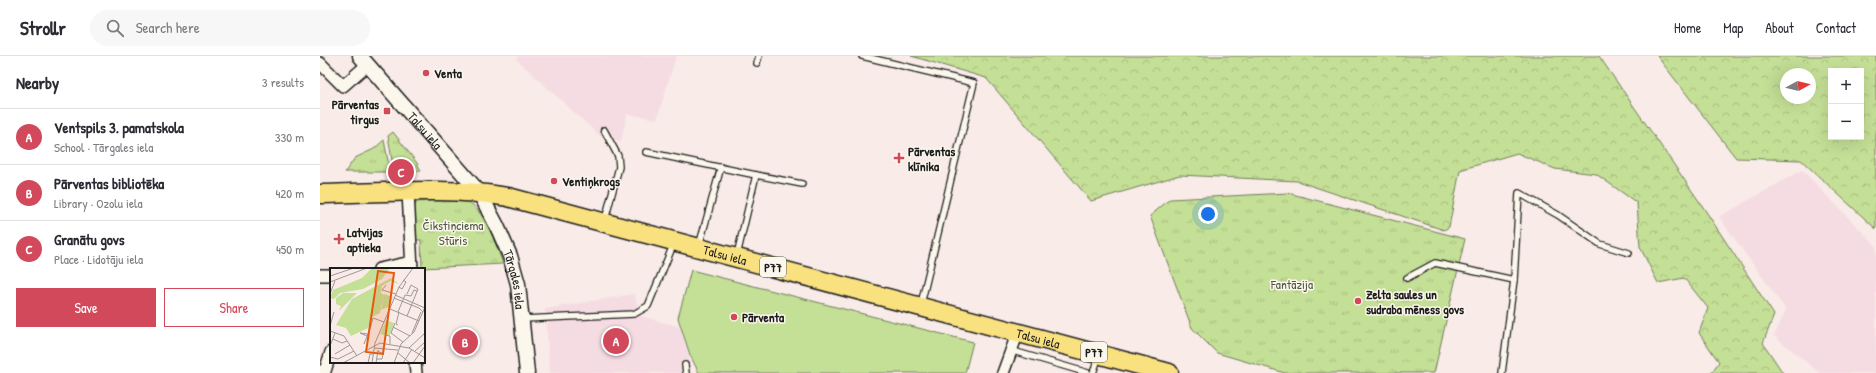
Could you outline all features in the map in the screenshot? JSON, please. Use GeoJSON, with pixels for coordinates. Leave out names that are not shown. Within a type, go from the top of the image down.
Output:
{"type":"FeatureCollection","features":[{"type":"Feature","properties":{"kind":"main road","name":"Talsu iela"},"geometry":{"type":"LineString","coordinates":[[479,192],[604,222],[1169,373]]}},
{"type":"Feature","properties":{"kind":"main road"},"geometry":{"type":"LineString","coordinates":[[320,194],[479,192]]}},
{"type":"Feature","properties":{"kind":"street"},"geometry":{"type":"LineString","coordinates":[[320,63],[343,86],[366,60]]}},
{"type":"Feature","properties":{"kind":"street","name":"Talsu iela"},"geometry":{"type":"LineString","coordinates":[[366,60],[479,192]]}},
{"type":"Feature","properties":{"kind":"street"},"geometry":{"type":"LineString","coordinates":[[387,268],[412,265],[408,192]]}},
{"type":"Feature","properties":{"kind":"street","name":"Tārgales iela"},"geometry":{"type":"LineString","coordinates":[[479,192],[497,226],[510,256],[518,284],[523,319],[527,373]]}},
{"type":"Feature","properties":{"kind":"street"},"geometry":{"type":"LineString","coordinates":[[1003,373],[1013,351],[1018,332]]}},
{"type":"Feature","properties":{"kind":"street"},"geometry":{"type":"LineString","coordinates":[[320,371],[325,370],[330,355]]}},
{"type":"Feature","properties":{"kind":"street"},"geometry":{"type":"LineString","coordinates":[[415,363],[416,373]]}},
{"type":"Feature","properties":{"kind":"lane"},"geometry":{"type":"LineString","coordinates":[[757,63],[759,56]]}},
{"type":"Feature","properties":{"kind":"lane"},"geometry":{"type":"LineString","coordinates":[[862,56],[974,83],[921,306]]}},
{"type":"Feature","properties":{"kind":"lane"},"geometry":{"type":"LineString","coordinates":[[604,130],[618,156],[619,167],[604,222]]}},
{"type":"Feature","properties":{"kind":"lane"},"geometry":{"type":"LineString","coordinates":[[646,152],[802,184]]}},
{"type":"Feature","properties":{"kind":"lane"},"geometry":{"type":"LineString","coordinates":[[699,247],[721,167]]}},
{"type":"Feature","properties":{"kind":"lane"},"geometry":{"type":"LineString","coordinates":[[737,257],[756,175]]}},
{"type":"Feature","properties":{"kind":"lane"},"geometry":{"type":"LineString","coordinates":[[1502,373],[1514,280],[1519,193],[1558,215],[1600,244],[1629,253]]}},
{"type":"Feature","properties":{"kind":"lane"},"geometry":{"type":"LineString","coordinates":[[523,319],[634,314],[648,306],[675,241]]}},
{"type":"Feature","properties":{"kind":"lane"},"geometry":{"type":"LineString","coordinates":[[1407,278],[1435,262],[1514,280]]}},
{"type":"Feature","properties":{"kind":"lane"},"geometry":{"type":"LineString","coordinates":[[1013,351],[1088,373]]}},
{"type":"Feature","properties":{"kind":"lane"},"geometry":{"type":"LineString","coordinates":[[1093,373],[1100,354]]}},
{"type":"Feature","properties":{"kind":"lane"},"geometry":{"type":"LineString","coordinates":[[685,365],[686,373]]}},
{"type":"Feature","properties":{"kind":"shaded area"},"geometry":{"type":"Polygon","coordinates":[[[519,56],[676,56],[657,119],[627,114],[621,141],[600,136],[516,59],[519,56]]]}},
{"type":"Feature","properties":{"kind":"shaded area"},"geometry":{"type":"Polygon","coordinates":[[[1802,170],[1876,246],[1876,373],[1820,373],[1774,336],[1786,310],[1719,217],[1802,170]]]}},
{"type":"Feature","properties":{"kind":"shaded area"},"geometry":{"type":"Polygon","coordinates":[[[634,294],[641,316],[680,327],[689,356],[691,373],[550,373],[545,309],[634,294]]]}},
{"type":"Feature","properties":{"kind":"green space"},"geometry":{"type":"Polygon","coordinates":[[[911,56],[1599,56],[1701,204],[1774,315],[1763,343],[1783,373],[1711,373],[1719,362],[1699,333],[1708,308],[1684,278],[1658,283],[1640,247],[1637,203],[1596,174],[1555,169],[1517,153],[1460,170],[1449,227],[1444,230],[1297,181],[1180,175],[1091,201],[986,78],[911,56]]]}},
{"type":"Feature","properties":{"kind":"green space"},"geometry":{"type":"Polygon","coordinates":[[[1657,56],[1876,56],[1876,229],[1801,160],[1736,158],[1657,56]]]}},
{"type":"Feature","properties":{"kind":"green space"},"geometry":{"type":"Polygon","coordinates":[[[393,132],[417,163],[421,171],[394,172],[388,136],[393,132]]]}},
{"type":"Feature","properties":{"kind":"green space"},"geometry":{"type":"Polygon","coordinates":[[[384,140],[390,172],[345,172],[355,158],[374,149],[384,140]]]}},
{"type":"Feature","properties":{"kind":"green space","name":"Fantāzija"},"geometry":{"type":"Polygon","coordinates":[[[1288,193],[1465,239],[1434,373],[1285,373],[1217,353],[1192,328],[1150,216],[1170,199],[1288,193]]]}},
{"type":"Feature","properties":{"kind":"green space","name":"Čikstiņciema Stūris"},"geometry":{"type":"Polygon","coordinates":[[[456,198],[469,202],[476,208],[488,226],[503,264],[422,268],[421,240],[416,240],[414,207],[417,202],[424,199],[456,198]]]}},
{"type":"Feature","properties":{"kind":"green space"},"geometry":{"type":"Polygon","coordinates":[[[691,270],[973,342],[965,373],[699,373],[690,355],[678,318],[691,270]]]}},
{"type":"Feature","properties":{"kind":"place","name":"Venta"},"geometry":{"type":"Point","coordinates":[426,73]}},
{"type":"Feature","properties":{"kind":"place","name":"Pārventas tirgus"},"geometry":{"type":"Point","coordinates":[387,111]}},
{"type":"Feature","properties":{"kind":"place","name":"Pārventas klīnika"},"geometry":{"type":"Point","coordinates":[899,158]}},
{"type":"Feature","properties":{"kind":"place","name":"Granātu govs"},"geometry":{"type":"Point","coordinates":[401,172]}},
{"type":"Feature","properties":{"kind":"place","name":"Ventiņkrogs"},"geometry":{"type":"Point","coordinates":[554,181]}},
{"type":"Feature","properties":{"kind":"place","name":"Latvijas aptieka"},"geometry":{"type":"Point","coordinates":[339,239]}},
{"type":"Feature","properties":{"kind":"place","name":"Zelta saules un sudraba mēness govs"},"geometry":{"type":"Point","coordinates":[1358,301]}},
{"type":"Feature","properties":{"kind":"place","name":"Pārventa"},"geometry":{"type":"Point","coordinates":[734,317]}},
{"type":"Feature","properties":{"kind":"place","name":"Ventspils 3. pamatskola"},"geometry":{"type":"Point","coordinates":[616,341]}},
{"type":"Feature","properties":{"kind":"place","name":"Pārventas bibliotēka"},"geometry":{"type":"Point","coordinates":[465,342]}}]}
